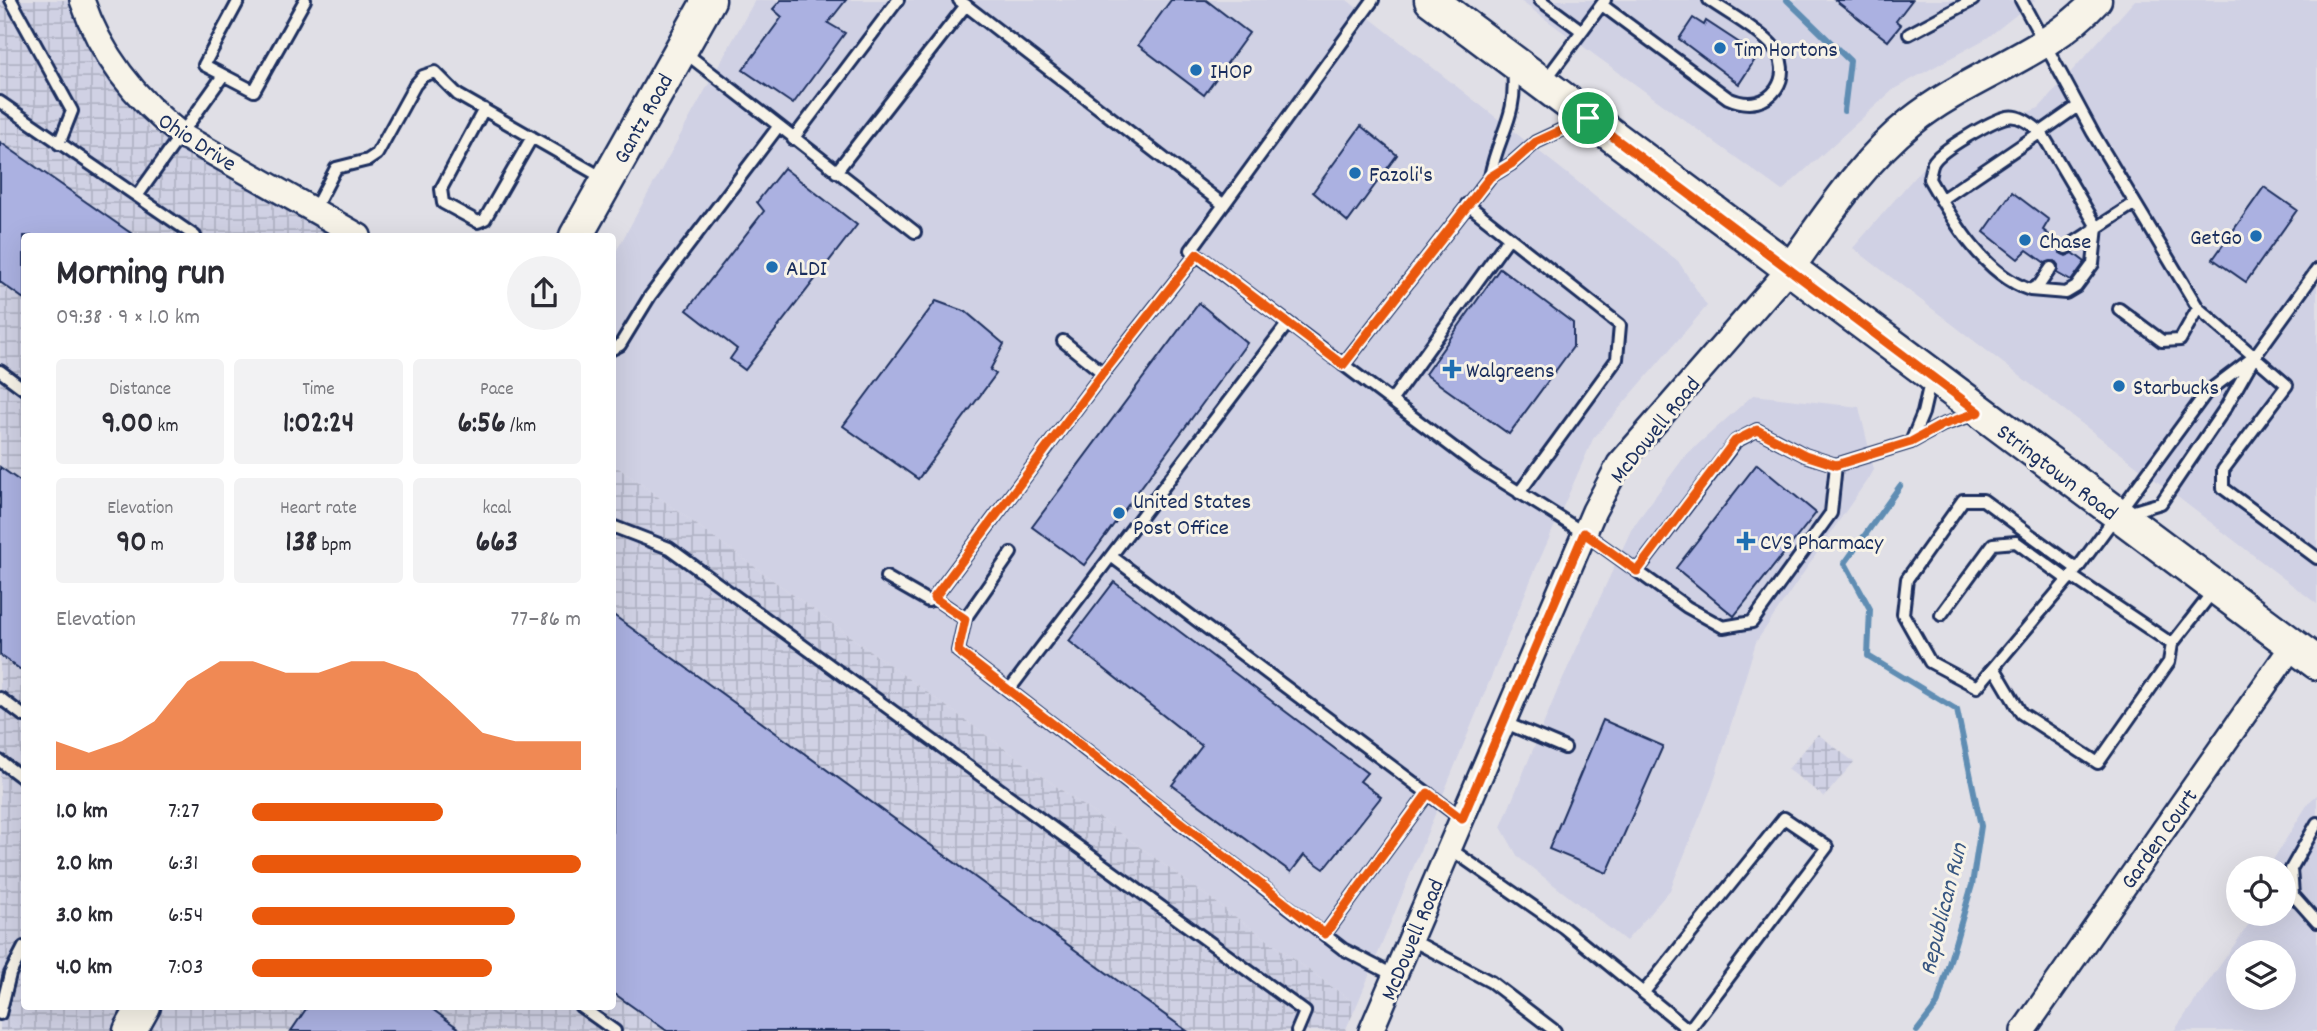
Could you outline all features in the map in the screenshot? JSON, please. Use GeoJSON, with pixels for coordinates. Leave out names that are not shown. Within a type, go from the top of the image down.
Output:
{"type":"FeatureCollection","features":[{"type":"Feature","properties":{"kind":"main road","name":"Gantz Road"},"geometry":{"type":"LineString","coordinates":[[578,233],[709,0]]}},
{"type":"Feature","properties":{"kind":"main road","name":"Stringtown Road"},"geometry":{"type":"LineString","coordinates":[[1438,2],[1542,84],[2305,654]]}},
{"type":"Feature","properties":{"kind":"main road"},"geometry":{"type":"LineString","coordinates":[[130,1031],[142,1010]]}},
{"type":"Feature","properties":{"kind":"street","name":"Ohio Drive"},"geometry":{"type":"LineString","coordinates":[[82,0],[95,34],[134,93],[183,136],[354,233]]}},
{"type":"Feature","properties":{"kind":"street","name":"McDowell Road"},"geometry":{"type":"LineString","coordinates":[[1371,1031],[1584,533],[1619,464],[1789,269],[1858,173],[1911,121],[2047,42],[2075,22],[2097,0]]}},
{"type":"Feature","properties":{"kind":"street","name":"Garden Court"},"geometry":{"type":"LineString","coordinates":[[2023,1031],[2305,654]]}},
{"type":"Feature","properties":{"kind":"lane"},"geometry":{"type":"LineString","coordinates":[[11,0],[72,111],[59,144]]}},
{"type":"Feature","properties":{"kind":"lane"},"geometry":{"type":"LineString","coordinates":[[239,0],[204,65],[254,92],[305,0]]}},
{"type":"Feature","properties":{"kind":"lane"},"geometry":{"type":"LineString","coordinates":[[793,139],[898,0]]}},
{"type":"Feature","properties":{"kind":"lane"},"geometry":{"type":"LineString","coordinates":[[1373,0],[1191,250],[1479,467],[1584,533],[1687,607],[1723,627],[1752,622],[1831,513],[1836,465]]}},
{"type":"Feature","properties":{"kind":"lane"},"geometry":{"type":"LineString","coordinates":[[1542,84],[1604,3],[1728,98],[1745,105],[1762,103],[1775,90],[1781,76],[1781,61],[1772,45],[1709,0]]}},
{"type":"Feature","properties":{"kind":"lane"},"geometry":{"type":"LineString","coordinates":[[1909,34],[1973,0]]}},
{"type":"Feature","properties":{"kind":"lane"},"geometry":{"type":"LineString","coordinates":[[2021,0],[2047,42],[2078,106],[2198,308],[2287,385],[2223,470],[2223,488],[2317,558]]}},
{"type":"Feature","properties":{"kind":"lane"},"geometry":{"type":"LineString","coordinates":[[1542,1],[1582,31]]}},
{"type":"Feature","properties":{"kind":"lane"},"geometry":{"type":"LineString","coordinates":[[836,172],[962,2],[1224,205]]}},
{"type":"Feature","properties":{"kind":"lane"},"geometry":{"type":"LineString","coordinates":[[681,49],[915,232]]}},
{"type":"Feature","properties":{"kind":"lane"},"geometry":{"type":"LineString","coordinates":[[1490,177],[1494,151],[1510,120],[1515,95],[1512,61]]}},
{"type":"Feature","properties":{"kind":"lane"},"geometry":{"type":"LineString","coordinates":[[314,210],[336,168],[368,160],[377,154],[423,76],[435,72],[458,94],[607,181]]}},
{"type":"Feature","properties":{"kind":"lane"},"geometry":{"type":"LineString","coordinates":[[137,196],[183,136],[222,77]]}},
{"type":"Feature","properties":{"kind":"lane"},"geometry":{"type":"LineString","coordinates":[[0,102],[191,233]]}},
{"type":"Feature","properties":{"kind":"lane"},"geometry":{"type":"LineString","coordinates":[[1941,200],[2078,106]]}},
{"type":"Feature","properties":{"kind":"lane"},"geometry":{"type":"LineString","coordinates":[[484,109],[441,189],[443,203],[478,222],[485,219],[532,137]]}},
{"type":"Feature","properties":{"kind":"lane"},"geometry":{"type":"LineString","coordinates":[[2007,117],[2028,122],[2041,132],[2096,227],[2093,264],[2076,287],[2066,293],[2030,290],[2014,285],[1976,248],[1929,179],[1934,162],[1942,153],[2007,117]]}},
{"type":"Feature","properties":{"kind":"lane"},"geometry":{"type":"LineString","coordinates":[[1343,365],[1490,177],[1511,164],[1536,142],[1588,118]]}},
{"type":"Feature","properties":{"kind":"lane"},"geometry":{"type":"LineString","coordinates":[[616,346],[620,345],[650,296],[778,127]]}},
{"type":"Feature","properties":{"kind":"lane"},"geometry":{"type":"LineString","coordinates":[[2066,248],[2136,203]]}},
{"type":"Feature","properties":{"kind":"lane"},"geometry":{"type":"LineString","coordinates":[[1467,204],[1620,325],[1617,359],[1519,493]]}},
{"type":"Feature","properties":{"kind":"lane"},"geometry":{"type":"LineString","coordinates":[[1391,401],[1508,239]]}},
{"type":"Feature","properties":{"kind":"lane"},"geometry":{"type":"LineString","coordinates":[[886,577],[928,601],[934,598],[1103,373],[1197,254]]}},
{"type":"Feature","properties":{"kind":"lane"},"geometry":{"type":"LineString","coordinates":[[2030,290],[2040,284],[2051,268]]}},
{"type":"Feature","properties":{"kind":"lane"},"geometry":{"type":"LineString","coordinates":[[2118,516],[2161,503],[2226,407],[2255,356],[2317,270]]}},
{"type":"Feature","properties":{"kind":"lane"},"geometry":{"type":"LineString","coordinates":[[2119,309],[2162,341],[2180,340],[2198,308]]}},
{"type":"Feature","properties":{"kind":"lane"},"geometry":{"type":"LineString","coordinates":[[1009,690],[1287,323]]}},
{"type":"Feature","properties":{"kind":"lane"},"geometry":{"type":"LineString","coordinates":[[1063,341],[1103,373]]}},
{"type":"Feature","properties":{"kind":"lane"},"geometry":{"type":"LineString","coordinates":[[2072,575],[1983,500],[1963,500],[1907,579],[1903,614],[1930,662],[1977,687],[2072,575],[2118,516],[2206,393],[2255,356]]}},
{"type":"Feature","properties":{"kind":"lane"},"geometry":{"type":"LineString","coordinates":[[0,372],[21,387]]}},
{"type":"Feature","properties":{"kind":"lane"},"geometry":{"type":"LineString","coordinates":[[1911,442],[1923,413],[1932,376]]}},
{"type":"Feature","properties":{"kind":"lane"},"geometry":{"type":"LineString","coordinates":[[1637,571],[1735,441],[1746,435],[1757,430],[1805,455],[1836,465],[1911,442],[1942,425],[1979,412]]}},
{"type":"Feature","properties":{"kind":"lane"},"geometry":{"type":"LineString","coordinates":[[616,528],[669,548],[1305,1012],[1297,1031]]}},
{"type":"Feature","properties":{"kind":"lane"},"geometry":{"type":"LineString","coordinates":[[1941,615],[1993,544],[2016,542],[2072,575],[2172,644]]}},
{"type":"Feature","properties":{"kind":"lane"},"geometry":{"type":"LineString","coordinates":[[1010,552],[965,619],[958,651],[1343,948],[1395,976]]}},
{"type":"Feature","properties":{"kind":"lane"},"geometry":{"type":"LineString","coordinates":[[1111,556],[1462,819]]}},
{"type":"Feature","properties":{"kind":"lane"},"geometry":{"type":"LineString","coordinates":[[1994,669],[2021,713],[2098,763],[2169,662],[2172,644],[2216,589]]}},
{"type":"Feature","properties":{"kind":"lane"},"geometry":{"type":"LineString","coordinates":[[934,598],[965,619]]}},
{"type":"Feature","properties":{"kind":"lane"},"geometry":{"type":"LineString","coordinates":[[0,698],[21,714]]}},
{"type":"Feature","properties":{"kind":"lane"},"geometry":{"type":"LineString","coordinates":[[1503,722],[1565,748]]}},
{"type":"Feature","properties":{"kind":"lane"},"geometry":{"type":"LineString","coordinates":[[0,761],[21,777]]}},
{"type":"Feature","properties":{"kind":"lane"},"geometry":{"type":"LineString","coordinates":[[1325,934],[1428,793]]}},
{"type":"Feature","properties":{"kind":"lane"},"geometry":{"type":"LineString","coordinates":[[1450,848],[1564,928],[1690,1030],[1826,848],[1784,818],[1644,992]]}},
{"type":"Feature","properties":{"kind":"lane"},"geometry":{"type":"LineString","coordinates":[[2317,823],[2291,869],[2293,895],[2317,922]]}},
{"type":"Feature","properties":{"kind":"lane"},"geometry":{"type":"LineString","coordinates":[[1410,939],[1491,982],[1555,1031]]}},
{"type":"Feature","properties":{"kind":"lane"},"geometry":{"type":"LineString","coordinates":[[0,1014],[10,974],[21,953]]}},
{"type":"Feature","properties":{"kind":"lane"},"geometry":{"type":"LineString","coordinates":[[586,1010],[615,1031]]}},
{"type":"Feature","properties":{"kind":"shaded area"},"geometry":{"type":"Polygon","coordinates":[[[0,0],[68,0],[107,73],[151,130],[328,233],[21,233],[21,1010],[616,1010],[616,466],[1357,1005],[1345,1031],[0,1031],[0,0]]]}},
{"type":"Feature","properties":{"kind":"shaded area"},"geometry":{"type":"Polygon","coordinates":[[[755,0],[1347,0],[1678,261],[1707,306],[1593,439],[1532,577],[1357,1005],[616,466],[616,252],[755,0]]]}},
{"type":"Feature","properties":{"kind":"shaded area"},"geometry":{"type":"Polygon","coordinates":[[[1519,0],[2035,0],[1987,38],[1894,89],[1782,191],[1519,0]]]}},
{"type":"Feature","properties":{"kind":"shaded area"},"geometry":{"type":"Polygon","coordinates":[[[2135,0],[2317,0],[2317,604],[1853,248],[1943,144],[2039,108],[2135,0]]]}},
{"type":"Feature","properties":{"kind":"shaded area"},"geometry":{"type":"Polygon","coordinates":[[[1753,395],[1859,407],[1874,470],[1756,642],[1712,787],[1670,890],[1626,941],[1518,857],[1501,827],[1558,689],[1632,528],[1685,456],[1753,395]]]}},
{"type":"Feature","properties":{"kind":"shaded area"},"geometry":{"type":"Polygon","coordinates":[[[1818,734],[1854,762],[1824,797],[1788,769],[1818,734]]]}},
{"type":"Feature","properties":{"kind":"shaded area"},"geometry":{"type":"Polygon","coordinates":[[[2317,795],[2317,1031],[2174,1031],[2226,957],[2226,1010],[2296,1010],[2296,940],[2238,940],[2248,926],[2296,926],[2296,856],[2275,856],[2309,802],[2317,795]]]}},
{"type":"Feature","properties":{"kind":"building"},"geometry":{"type":"Polygon","coordinates":[[[781,0],[846,0],[828,23],[845,33],[793,104],[743,70],[782,17],[773,9],[781,0]]]}},
{"type":"Feature","properties":{"kind":"building","name":"IHOP"},"geometry":{"type":"Polygon","coordinates":[[[1171,0],[1206,0],[1249,33],[1204,95],[1138,45],[1171,0]]]}},
{"type":"Feature","properties":{"kind":"building"},"geometry":{"type":"Polygon","coordinates":[[[1835,0],[1912,0],[1896,21],[1901,25],[1888,41],[1835,0]]]}},
{"type":"Feature","properties":{"kind":"building","name":"Tim Hortons"},"geometry":{"type":"Polygon","coordinates":[[[1693,18],[1704,25],[1706,21],[1758,55],[1739,84],[1679,39],[1693,18]]]}},
{"type":"Feature","properties":{"kind":"building","name":"Fazoli's"},"geometry":{"type":"Polygon","coordinates":[[[1361,126],[1397,155],[1348,222],[1313,192],[1361,126]]]}},
{"type":"Feature","properties":{"kind":"building"},"geometry":{"type":"Polygon","coordinates":[[[0,142],[131,233],[21,233],[21,297],[0,282],[0,142]]]}},
{"type":"Feature","properties":{"kind":"building","name":"ALDI"},"geometry":{"type":"Polygon","coordinates":[[[784,168],[857,225],[745,370],[730,359],[737,349],[687,310],[764,211],[757,202],[784,168]]]}},
{"type":"Feature","properties":{"kind":"building"},"geometry":{"type":"Polygon","coordinates":[[[2264,187],[2297,210],[2246,282],[2213,259],[2264,187]]]}},
{"type":"Feature","properties":{"kind":"building","name":"Chase"},"geometry":{"type":"Polygon","coordinates":[[[2012,192],[2049,220],[2043,230],[2060,243],[2060,253],[2066,256],[2073,253],[2085,262],[2071,281],[2057,273],[2058,265],[2055,261],[2045,263],[2027,250],[2018,259],[1984,232],[2012,192]]]}},
{"type":"Feature","properties":{"kind":"building","name":"Walgreens"},"geometry":{"type":"Polygon","coordinates":[[[1500,268],[1573,323],[1573,347],[1509,434],[1425,374],[1500,268]]]}},
{"type":"Feature","properties":{"kind":"building"},"geometry":{"type":"Polygon","coordinates":[[[936,301],[966,312],[1004,344],[990,370],[996,374],[918,479],[843,426],[936,301]]]}},
{"type":"Feature","properties":{"kind":"building"},"geometry":{"type":"Polygon","coordinates":[[[1199,303],[1247,343],[1084,565],[1032,527],[1199,303]]]}},
{"type":"Feature","properties":{"kind":"building","name":"CVS Pharmacy"},"geometry":{"type":"Polygon","coordinates":[[[1757,464],[1816,513],[1734,616],[1676,568],[1757,464]]]}},
{"type":"Feature","properties":{"kind":"building"},"geometry":{"type":"Polygon","coordinates":[[[0,467],[21,482],[21,670],[0,655],[0,467]]]}},
{"type":"Feature","properties":{"kind":"building"},"geometry":{"type":"Polygon","coordinates":[[[1114,582],[1367,773],[1360,781],[1381,797],[1324,869],[1304,855],[1291,872],[1172,785],[1202,746],[1069,641],[1114,582]]]}},
{"type":"Feature","properties":{"kind":"building"},"geometry":{"type":"Polygon","coordinates":[[[616,617],[1187,1031],[667,1031],[616,995],[616,617]]]}},
{"type":"Feature","properties":{"kind":"building"},"geometry":{"type":"Polygon","coordinates":[[[1603,720],[1663,746],[1607,873],[1549,849],[1603,720]]]}},
{"type":"Feature","properties":{"kind":"building"},"geometry":{"type":"Polygon","coordinates":[[[305,1010],[433,1010],[462,1031],[291,1031],[305,1010]]]}},
{"type":"Feature","properties":{"kind":"waterway","name":"Republican Run"},"geometry":{"type":"LineString","coordinates":[[1787,0],[1850,61],[1844,111]]}},
{"type":"Feature","properties":{"kind":"waterway","name":"Republican Run"},"geometry":{"type":"LineString","coordinates":[[1900,486],[1845,563],[1870,609],[1868,656],[1957,710],[1981,826],[1972,885],[1937,1005],[1917,1031]]}},
{"type":"Feature","properties":{"kind":"place","name":"Tim Hortons"},"geometry":{"type":"Point","coordinates":[1720,48]}},
{"type":"Feature","properties":{"kind":"place","name":"IHOP"},"geometry":{"type":"Point","coordinates":[1196,70]}},
{"type":"Feature","properties":{"kind":"place","name":"Fazoli's"},"geometry":{"type":"Point","coordinates":[1355,173]}},
{"type":"Feature","properties":{"kind":"place","name":"GetGo"},"geometry":{"type":"Point","coordinates":[2256,236]}},
{"type":"Feature","properties":{"kind":"place","name":"Chase"},"geometry":{"type":"Point","coordinates":[2025,240]}},
{"type":"Feature","properties":{"kind":"place","name":"ALDI"},"geometry":{"type":"Point","coordinates":[772,267]}},
{"type":"Feature","properties":{"kind":"place","name":"Walgreens"},"geometry":{"type":"Point","coordinates":[1452,369]}},
{"type":"Feature","properties":{"kind":"place","name":"Starbucks"},"geometry":{"type":"Point","coordinates":[2119,386]}},
{"type":"Feature","properties":{"kind":"place","name":"United States Post Office"},"geometry":{"type":"Point","coordinates":[1119,513]}},
{"type":"Feature","properties":{"kind":"place","name":"CVS Pharmacy"},"geometry":{"type":"Point","coordinates":[1746,541]}},
{"type":"Feature","properties":{"kind":"route"},"geometry":{"type":"LineString","coordinates":[[1588,118],[1979,412],[1942,425],[1911,442],[1836,465],[1805,455],[1757,430],[1735,441],[1637,571],[1584,533],[1462,819],[1428,793],[1325,934],[958,651],[965,619],[934,598],[1103,373],[1197,254],[1343,365],[1490,177],[1511,164],[1536,142],[1588,118]]}}]}
